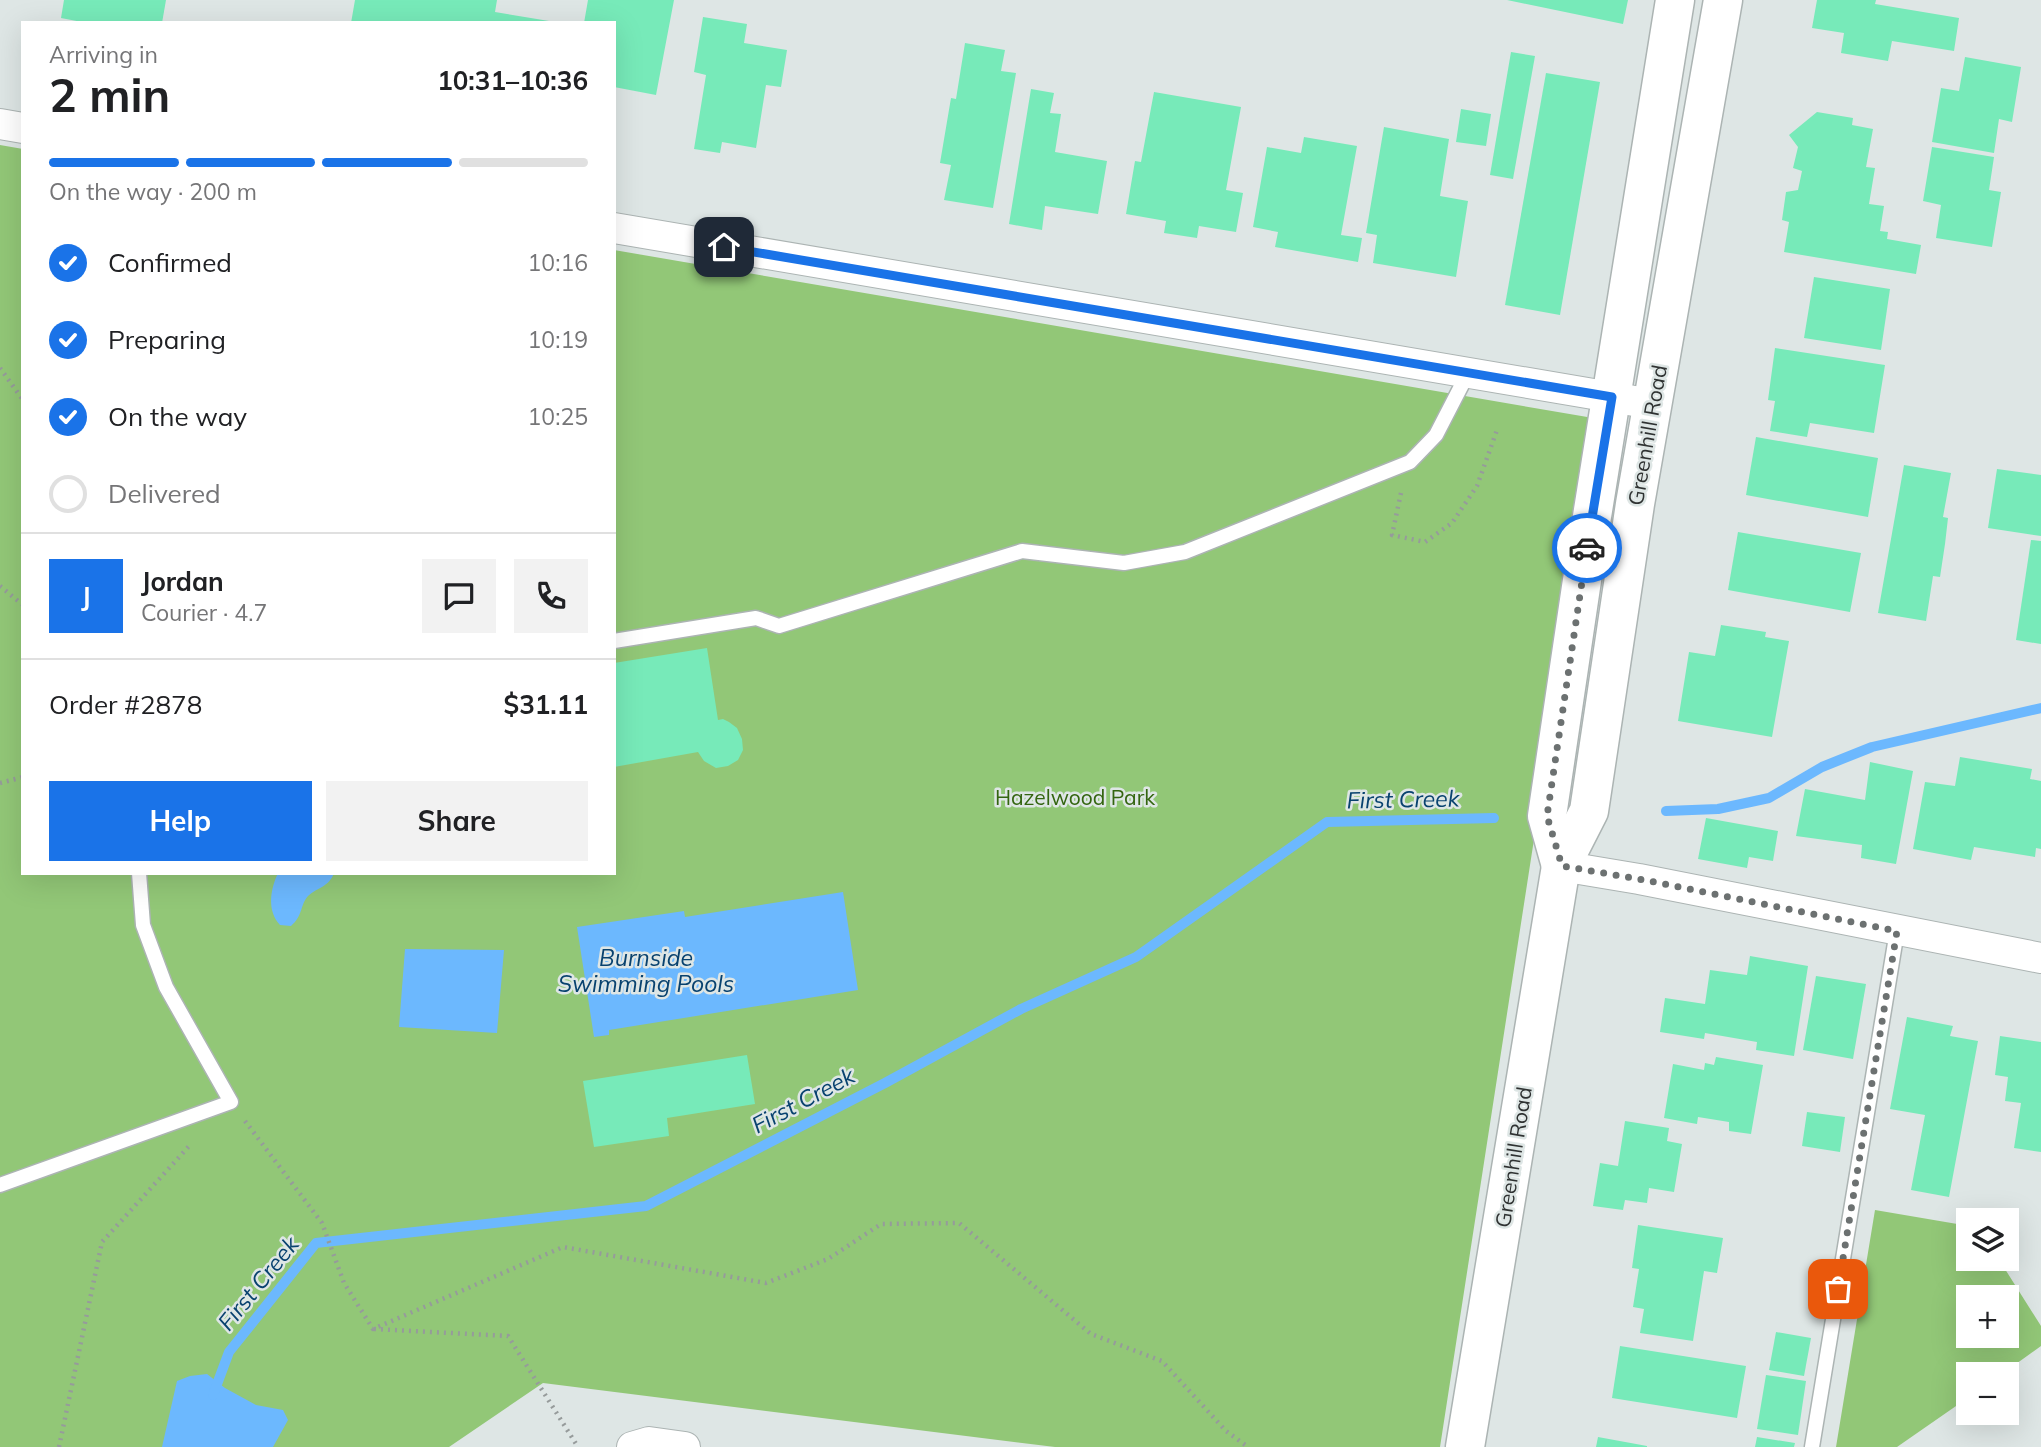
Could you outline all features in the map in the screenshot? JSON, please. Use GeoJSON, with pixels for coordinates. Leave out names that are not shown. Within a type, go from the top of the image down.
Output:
{"type":"FeatureCollection","features":[{"type":"Feature","properties":{"kind":"main road","name":"Greenhill Road"},"geometry":{"type":"LineString","coordinates":[[1562,866],[1547,816],[1675,0]]}},
{"type":"Feature","properties":{"kind":"main road","name":"Greenhill Road"},"geometry":{"type":"LineString","coordinates":[[1465,1447],[1562,866],[1589,811],[1633,517],[1723,0]]}},
{"type":"Feature","properties":{"kind":"street"},"geometry":{"type":"LineString","coordinates":[[0,124],[21,128]]}},
{"type":"Feature","properties":{"kind":"street"},"geometry":{"type":"LineString","coordinates":[[616,228],[1652,404]]}},
{"type":"Feature","properties":{"kind":"street"},"geometry":{"type":"LineString","coordinates":[[1562,866],[2041,958]]}},
{"type":"Feature","properties":{"kind":"street"},"geometry":{"type":"LineString","coordinates":[[632,1447],[649,1442],[685,1447]]}},
{"type":"Feature","properties":{"kind":"lane"},"geometry":{"type":"LineString","coordinates":[[616,641],[756,618],[779,626],[1022,551],[1125,563],[1185,552],[1410,462],[1436,435],[1468,373]]}},
{"type":"Feature","properties":{"kind":"lane"},"geometry":{"type":"LineString","coordinates":[[0,1185],[231,1102],[166,987],[142,925],[139,875]]}},
{"type":"Feature","properties":{"kind":"lane"},"geometry":{"type":"LineString","coordinates":[[1812,1447],[1897,931]]}},
{"type":"Feature","properties":{"kind":"path"},"geometry":{"type":"LineString","coordinates":[[0,368],[21,397]]}},
{"type":"Feature","properties":{"kind":"path"},"geometry":{"type":"LineString","coordinates":[[1396,468],[1402,484],[1392,535],[1426,541],[1452,523],[1477,486],[1497,430]]}},
{"type":"Feature","properties":{"kind":"path"},"geometry":{"type":"LineString","coordinates":[[0,586],[21,603]]}},
{"type":"Feature","properties":{"kind":"path"},"geometry":{"type":"LineString","coordinates":[[0,783],[21,778]]}},
{"type":"Feature","properties":{"kind":"path"},"geometry":{"type":"LineString","coordinates":[[59,1447],[102,1242],[231,1102],[322,1223],[344,1283],[373,1329]]}},
{"type":"Feature","properties":{"kind":"path"},"geometry":{"type":"LineString","coordinates":[[373,1329],[563,1247],[766,1283],[828,1259],[881,1224],[959,1223],[1091,1334],[1162,1361],[1226,1431],[1248,1447]]}},
{"type":"Feature","properties":{"kind":"path"},"geometry":{"type":"LineString","coordinates":[[373,1329],[508,1336],[578,1447]]}},
{"type":"Feature","properties":{"kind":"green space","name":"Hazelwood Park"},"geometry":{"type":"Polygon","coordinates":[[[0,145],[21,149],[21,875],[616,875],[616,250],[1599,419],[1440,1447],[1055,1447],[543,1383],[449,1447],[0,1447],[0,145]]]}},
{"type":"Feature","properties":{"kind":"green space"},"geometry":{"type":"Polygon","coordinates":[[[1875,1210],[1956,1224],[1956,1271],[2006,1271],[2015,1285],[1956,1285],[1956,1348],[2019,1348],[2019,1291],[2041,1326],[2041,1346],[2019,1362],[1956,1362],[1956,1406],[1897,1447],[1836,1447],[1875,1210]]]}},
{"type":"Feature","properties":{"kind":"water"},"geometry":{"type":"Polygon","coordinates":[[[277,875],[333,875],[326,884],[308,896],[298,918],[291,926],[280,925],[273,913],[273,886],[277,875]]]}},
{"type":"Feature","properties":{"kind":"water","name":"Burnside Swimming Pools"},"geometry":{"type":"Polygon","coordinates":[[[843,892],[858,990],[609,1030],[609,1035],[594,1037],[577,927],[684,911],[685,917],[843,892]]]}},
{"type":"Feature","properties":{"kind":"water"},"geometry":{"type":"Polygon","coordinates":[[[405,949],[504,950],[497,1033],[399,1027],[405,949]]]}},
{"type":"Feature","properties":{"kind":"water"},"geometry":{"type":"Polygon","coordinates":[[[207,1374],[225,1388],[256,1405],[283,1410],[288,1420],[273,1447],[162,1447],[177,1381],[207,1374]]]}},
{"type":"Feature","properties":{"kind":"building"},"geometry":{"type":"Polygon","coordinates":[[[64,0],[166,0],[162,21],[77,21],[61,18],[64,0]]]}},
{"type":"Feature","properties":{"kind":"building"},"geometry":{"type":"Polygon","coordinates":[[[355,0],[497,0],[495,12],[549,21],[351,21],[355,0]]]}},
{"type":"Feature","properties":{"kind":"building"},"geometry":{"type":"Polygon","coordinates":[[[588,0],[674,0],[656,95],[616,87],[616,21],[584,21],[588,0]]]}},
{"type":"Feature","properties":{"kind":"building"},"geometry":{"type":"Polygon","coordinates":[[[1507,0],[1628,0],[1623,24],[1507,0]]]}},
{"type":"Feature","properties":{"kind":"building"},"geometry":{"type":"Polygon","coordinates":[[[1817,0],[1876,0],[1875,4],[1959,18],[1954,51],[1892,41],[1888,61],[1841,53],[1844,33],[1812,28],[1817,0]]]}},
{"type":"Feature","properties":{"kind":"building"},"geometry":{"type":"Polygon","coordinates":[[[703,17],[747,24],[744,43],[787,50],[781,87],[766,85],[756,148],[722,142],[720,153],[694,149],[706,75],[694,72],[703,17]]]}},
{"type":"Feature","properties":{"kind":"building"},"geometry":{"type":"Polygon","coordinates":[[[965,43],[1005,50],[1001,71],[1016,73],[993,208],[944,200],[951,165],[940,163],[951,98],[956,99],[965,43]]]}},
{"type":"Feature","properties":{"kind":"building"},"geometry":{"type":"Polygon","coordinates":[[[1511,52],[1535,56],[1513,179],[1490,175],[1511,52]]]}},
{"type":"Feature","properties":{"kind":"building"},"geometry":{"type":"Polygon","coordinates":[[[1965,57],[2021,67],[2012,122],[1999,119],[1994,153],[1932,142],[1941,88],[1959,91],[1965,57]]]}},
{"type":"Feature","properties":{"kind":"building"},"geometry":{"type":"Polygon","coordinates":[[[1546,73],[1600,82],[1560,315],[1505,305],[1546,73]]]}},
{"type":"Feature","properties":{"kind":"building"},"geometry":{"type":"Polygon","coordinates":[[[1031,89],[1054,93],[1050,113],[1061,114],[1055,152],[1107,161],[1098,214],[1045,206],[1042,230],[1009,224],[1031,89]]]}},
{"type":"Feature","properties":{"kind":"building"},"geometry":{"type":"Polygon","coordinates":[[[1154,92],[1241,107],[1226,190],[1243,193],[1236,232],[1199,226],[1197,238],[1164,233],[1166,221],[1126,214],[1135,161],[1141,162],[1154,92]]]}},
{"type":"Feature","properties":{"kind":"building"},"geometry":{"type":"Polygon","coordinates":[[[1461,109],[1491,114],[1486,146],[1456,142],[1461,109]]]}},
{"type":"Feature","properties":{"kind":"building"},"geometry":{"type":"Polygon","coordinates":[[[1817,112],[1853,118],[1852,125],[1873,129],[1866,167],[1875,168],[1869,204],[1884,206],[1880,231],[1888,232],[1887,239],[1921,245],[1916,274],[1784,252],[1789,222],[1782,220],[1786,192],[1798,190],[1802,171],[1793,168],[1798,147],[1789,135],[1817,112]]]}},
{"type":"Feature","properties":{"kind":"building"},"geometry":{"type":"Polygon","coordinates":[[[1384,127],[1449,139],[1440,196],[1468,201],[1456,277],[1373,263],[1377,235],[1366,233],[1384,127]]]}},
{"type":"Feature","properties":{"kind":"building"},"geometry":{"type":"Polygon","coordinates":[[[1304,137],[1357,146],[1341,235],[1362,238],[1358,262],[1275,247],[1278,232],[1253,227],[1267,147],[1301,153],[1304,137]]]}},
{"type":"Feature","properties":{"kind":"building"},"geometry":{"type":"Polygon","coordinates":[[[1932,147],[1994,157],[1989,190],[2001,192],[1992,247],[1936,238],[1941,205],[1923,201],[1932,147]]]}},
{"type":"Feature","properties":{"kind":"building"},"geometry":{"type":"Polygon","coordinates":[[[1814,277],[1890,289],[1881,350],[1804,338],[1814,277]]]}},
{"type":"Feature","properties":{"kind":"building"},"geometry":{"type":"Polygon","coordinates":[[[1775,348],[1885,365],[1874,433],[1810,423],[1807,437],[1770,431],[1775,401],[1768,400],[1775,348]]]}},
{"type":"Feature","properties":{"kind":"building"},"geometry":{"type":"Polygon","coordinates":[[[1756,437],[1878,458],[1868,517],[1746,495],[1756,437]]]}},
{"type":"Feature","properties":{"kind":"building"},"geometry":{"type":"Polygon","coordinates":[[[1904,465],[1951,473],[1943,517],[1948,518],[1940,577],[1933,576],[1926,621],[1878,613],[1904,465]]]}},
{"type":"Feature","properties":{"kind":"building"},"geometry":{"type":"Polygon","coordinates":[[[1997,469],[2041,475],[2041,536],[1988,528],[1997,469]]]}},
{"type":"Feature","properties":{"kind":"building"},"geometry":{"type":"Polygon","coordinates":[[[1738,532],[1861,553],[1850,612],[1728,590],[1738,532]]]}},
{"type":"Feature","properties":{"kind":"building"},"geometry":{"type":"Polygon","coordinates":[[[2031,540],[2041,541],[2041,644],[2016,640],[2031,540]]]}},
{"type":"Feature","properties":{"kind":"building"},"geometry":{"type":"Polygon","coordinates":[[[1721,625],[1766,632],[1765,637],[1789,641],[1772,737],[1678,721],[1689,652],[1715,656],[1721,625]]]}},
{"type":"Feature","properties":{"kind":"building"},"geometry":{"type":"Polygon","coordinates":[[[707,648],[718,720],[723,719],[737,728],[742,739],[743,750],[738,760],[728,766],[716,768],[704,761],[698,752],[616,767],[616,663],[707,648]]]}},
{"type":"Feature","properties":{"kind":"building"},"geometry":{"type":"Polygon","coordinates":[[[1960,757],[2032,769],[2030,779],[2041,781],[2041,849],[2036,848],[2035,857],[1974,847],[1971,860],[1913,849],[1925,782],[1955,786],[1960,757]]]}},
{"type":"Feature","properties":{"kind":"building"},"geometry":{"type":"Polygon","coordinates":[[[1870,762],[1913,771],[1896,864],[1861,858],[1862,845],[1796,836],[1805,789],[1865,800],[1870,762]]]}},
{"type":"Feature","properties":{"kind":"building"},"geometry":{"type":"Polygon","coordinates":[[[1706,818],[1778,831],[1773,861],[1749,857],[1747,868],[1698,859],[1706,818]]]}},
{"type":"Feature","properties":{"kind":"building"},"geometry":{"type":"Polygon","coordinates":[[[1750,956],[1808,966],[1794,1056],[1756,1050],[1757,1042],[1705,1033],[1704,1039],[1660,1032],[1665,998],[1705,1004],[1710,970],[1747,975],[1750,956]]]}},
{"type":"Feature","properties":{"kind":"building"},"geometry":{"type":"Polygon","coordinates":[[[1816,976],[1866,984],[1853,1059],[1803,1050],[1816,976]]]}},
{"type":"Feature","properties":{"kind":"building"},"geometry":{"type":"Polygon","coordinates":[[[1907,1017],[1953,1026],[1950,1036],[1978,1041],[1949,1197],[1911,1190],[1925,1115],[1890,1109],[1907,1017]]]}},
{"type":"Feature","properties":{"kind":"building"},"geometry":{"type":"Polygon","coordinates":[[[2000,1036],[2041,1042],[2041,1152],[2014,1148],[2021,1103],[2005,1101],[2008,1077],[1995,1075],[2000,1036]]]}},
{"type":"Feature","properties":{"kind":"building"},"geometry":{"type":"Polygon","coordinates":[[[747,1055],[755,1104],[667,1118],[669,1136],[594,1147],[583,1081],[747,1055]]]}},
{"type":"Feature","properties":{"kind":"building"},"geometry":{"type":"Polygon","coordinates":[[[1716,1057],[1763,1065],[1751,1134],[1729,1131],[1729,1122],[1698,1117],[1697,1124],[1664,1118],[1673,1064],[1704,1070],[1705,1063],[1714,1065],[1716,1057]]]}},
{"type":"Feature","properties":{"kind":"building"},"geometry":{"type":"Polygon","coordinates":[[[1807,1112],[1845,1117],[1840,1152],[1802,1146],[1807,1112]]]}},
{"type":"Feature","properties":{"kind":"building"},"geometry":{"type":"Polygon","coordinates":[[[1625,1121],[1669,1128],[1667,1141],[1682,1144],[1674,1192],[1649,1188],[1647,1203],[1625,1200],[1623,1210],[1593,1206],[1600,1163],[1618,1166],[1625,1121]]]}},
{"type":"Feature","properties":{"kind":"building"},"geometry":{"type":"Polygon","coordinates":[[[1638,1225],[1723,1238],[1717,1273],[1704,1271],[1693,1341],[1640,1333],[1644,1309],[1633,1307],[1639,1269],[1632,1268],[1638,1225]]]}},
{"type":"Feature","properties":{"kind":"building"},"geometry":{"type":"Polygon","coordinates":[[[1776,1332],[1811,1338],[1804,1376],[1769,1370],[1776,1332]]]}},
{"type":"Feature","properties":{"kind":"building"},"geometry":{"type":"Polygon","coordinates":[[[1620,1346],[1746,1366],[1737,1418],[1612,1398],[1620,1346]]]}},
{"type":"Feature","properties":{"kind":"building"},"geometry":{"type":"Polygon","coordinates":[[[1766,1375],[1806,1381],[1798,1435],[1757,1429],[1766,1375]]]}},
{"type":"Feature","properties":{"kind":"building"},"geometry":{"type":"Polygon","coordinates":[[[1598,1437],[1647,1446],[1647,1447],[1596,1447],[1598,1437]]]}},
{"type":"Feature","properties":{"kind":"building"},"geometry":{"type":"Polygon","coordinates":[[[1757,1437],[1795,1443],[1794,1447],[1755,1447],[1757,1437]]]}},
{"type":"Feature","properties":{"kind":"waterway","name":"First Creek"},"geometry":{"type":"LineString","coordinates":[[1666,811],[1718,809],[1769,798],[1822,767],[1872,747],[2041,708]]}},
{"type":"Feature","properties":{"kind":"waterway","name":"First Creek"},"geometry":{"type":"LineString","coordinates":[[213,1395],[229,1352],[316,1243],[646,1206],[885,1083],[1021,1009],[1136,957],[1327,822],[1494,818]]}},
{"type":"Feature","properties":{"kind":"way so far"},"geometry":{"type":"LineString","coordinates":[[1587,548],[1547,816],[1562,866],[1897,931],[1838,1289]]}},
{"type":"Feature","properties":{"kind":"route"},"geometry":{"type":"LineString","coordinates":[[724,247],[1612,397],[1587,548]]}}]}
